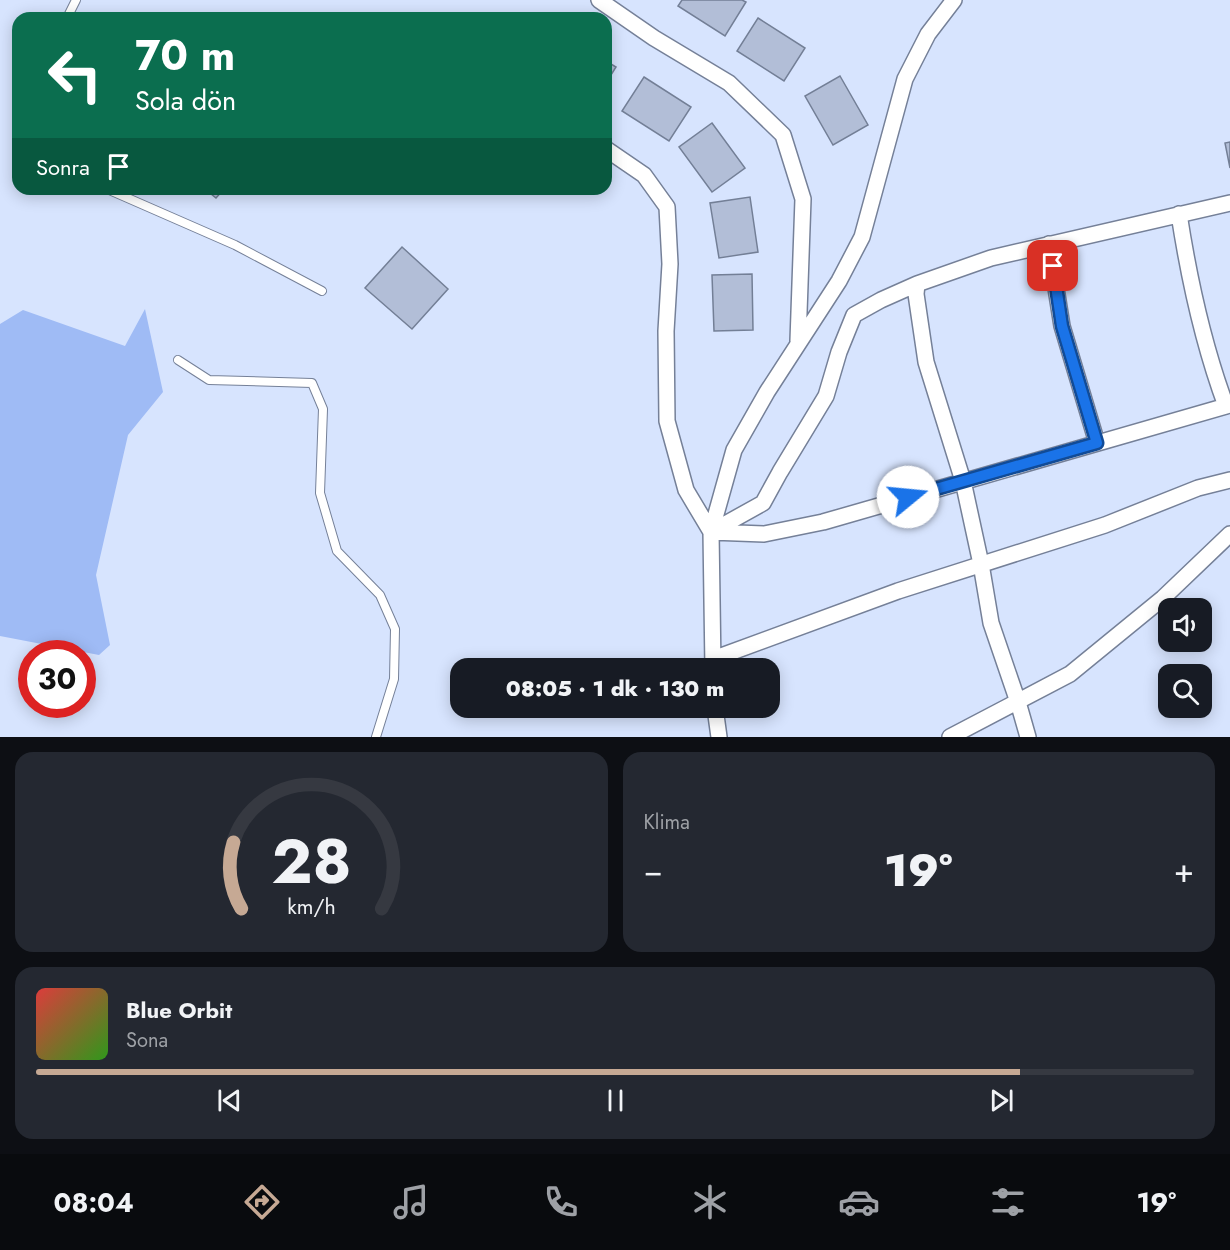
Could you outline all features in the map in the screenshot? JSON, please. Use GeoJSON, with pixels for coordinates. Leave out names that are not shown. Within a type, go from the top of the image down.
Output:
{"type":"FeatureCollection","features":[{"type":"Feature","properties":{"kind":"street"},"geometry":{"type":"LineString","coordinates":[[599,0],[654,38],[729,82],[783,135],[803,198],[798,343]]}},
{"type":"Feature","properties":{"kind":"street"},"geometry":{"type":"LineString","coordinates":[[713,658],[711,532],[734,450],[767,392],[839,281],[862,237],[905,79],[928,34],[954,0]]}},
{"type":"Feature","properties":{"kind":"street"},"geometry":{"type":"LineString","coordinates":[[612,153],[644,175],[667,207],[670,264],[666,331],[667,421],[686,490],[711,532]]}},
{"type":"Feature","properties":{"kind":"street"},"geometry":{"type":"LineString","coordinates":[[711,532],[763,503],[826,396],[839,352],[854,315],[917,284],[991,258],[1230,203]]}},
{"type":"Feature","properties":{"kind":"street"},"geometry":{"type":"LineString","coordinates":[[711,532],[764,534],[823,522],[1228,406],[1218,385],[1192,292],[1179,214]]}},
{"type":"Feature","properties":{"kind":"street"},"geometry":{"type":"LineString","coordinates":[[1049,244],[1062,326],[1097,443]]}},
{"type":"Feature","properties":{"kind":"street"},"geometry":{"type":"LineString","coordinates":[[917,284],[916,294],[926,362],[963,481],[991,623],[1028,737]]}},
{"type":"Feature","properties":{"kind":"street"},"geometry":{"type":"LineString","coordinates":[[728,658],[898,591],[1105,525],[1198,488],[1230,480]]}},
{"type":"Feature","properties":{"kind":"street"},"geometry":{"type":"LineString","coordinates":[[950,737],[1070,674],[1163,598],[1230,534]]}},
{"type":"Feature","properties":{"kind":"street"},"geometry":{"type":"LineString","coordinates":[[716,718],[719,737]]}},
{"type":"Feature","properties":{"kind":"lane"},"geometry":{"type":"LineString","coordinates":[[121,195],[235,245],[322,291]]}},
{"type":"Feature","properties":{"kind":"lane"},"geometry":{"type":"LineString","coordinates":[[178,360],[209,380],[312,383],[323,409],[320,493],[337,552],[380,595],[395,629],[394,679],[376,737]]}},
{"type":"Feature","properties":{"kind":"shaded area"},"geometry":{"type":"Polygon","coordinates":[[[145,309],[163,392],[128,435],[96,575],[110,645],[99,655],[96,654],[96,640],[21,640],[0,636],[0,324],[23,310],[125,346],[145,309]]]}},
{"type":"Feature","properties":{"kind":"building"},"geometry":{"type":"Polygon","coordinates":[[[682,0],[742,0],[746,2],[725,36],[678,6],[682,0]]]}},
{"type":"Feature","properties":{"kind":"building"},"geometry":{"type":"Polygon","coordinates":[[[758,18],[805,48],[784,81],[737,51],[758,18]]]}},
{"type":"Feature","properties":{"kind":"building"},"geometry":{"type":"Polygon","coordinates":[[[840,76],[868,125],[833,145],[805,96],[840,76]]]}},
{"type":"Feature","properties":{"kind":"building"},"geometry":{"type":"Polygon","coordinates":[[[644,77],[691,107],[669,141],[622,111],[644,77]]]}},
{"type":"Feature","properties":{"kind":"building"},"geometry":{"type":"Polygon","coordinates":[[[712,123],[745,168],[712,192],[679,147],[712,123]]]}},
{"type":"Feature","properties":{"kind":"building"},"geometry":{"type":"Polygon","coordinates":[[[1230,142],[1230,168],[1225,143],[1230,142]]]}},
{"type":"Feature","properties":{"kind":"building"},"geometry":{"type":"Polygon","coordinates":[[[750,197],[758,252],[719,258],[710,203],[750,197]]]}},
{"type":"Feature","properties":{"kind":"building"},"geometry":{"type":"Polygon","coordinates":[[[402,247],[448,289],[412,329],[365,288],[402,247]]]}},
{"type":"Feature","properties":{"kind":"building"},"geometry":{"type":"Polygon","coordinates":[[[752,274],[753,330],[714,331],[712,275],[752,274]]]}},
{"type":"Feature","properties":{"kind":"route"},"geometry":{"type":"LineString","coordinates":[[908,497],[1097,443],[1062,326],[1053,266]]}}]}
